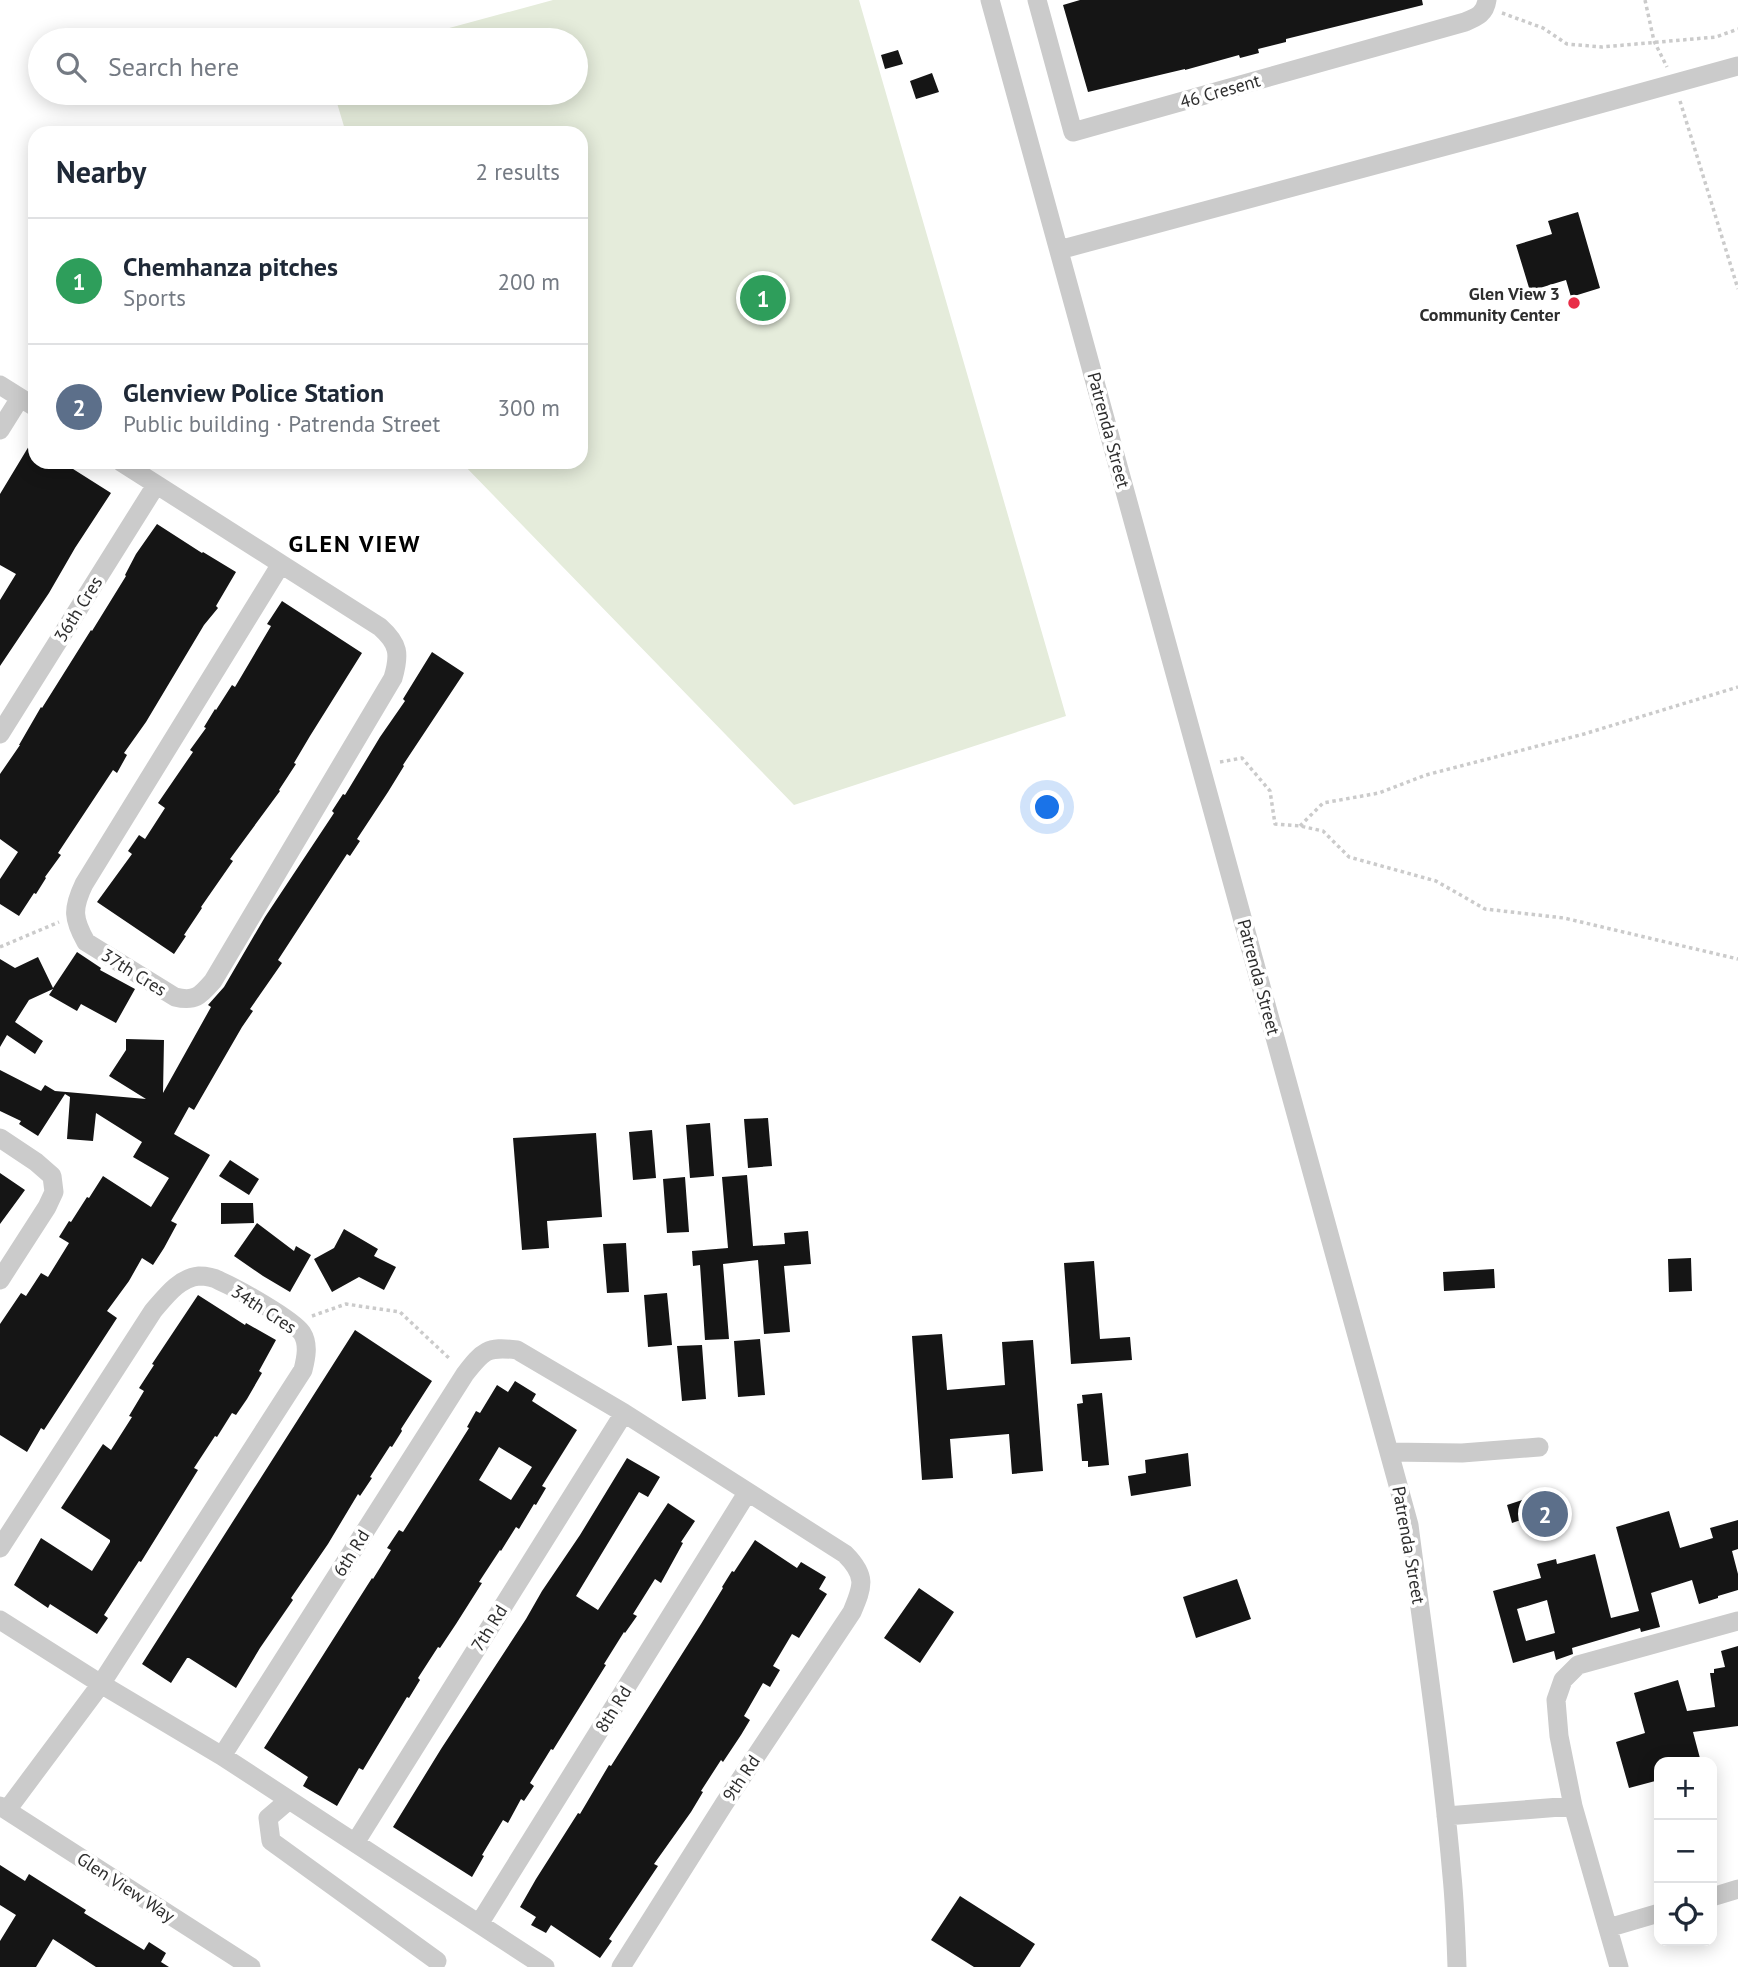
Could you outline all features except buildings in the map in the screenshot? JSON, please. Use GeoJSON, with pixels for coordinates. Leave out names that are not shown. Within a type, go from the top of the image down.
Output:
{"type":"FeatureCollection","features":[{"type":"Feature","properties":{"kind":"street","name":"Patrenda Street"},"geometry":{"type":"LineString","coordinates":[[990,0],[1409,1525],[1447,1816],[1457,1967]]}},
{"type":"Feature","properties":{"kind":"street","name":"46 Cresent"},"geometry":{"type":"LineString","coordinates":[[1037,0],[1073,132],[1465,22],[1478,17],[1487,4]]}},
{"type":"Feature","properties":{"kind":"street"},"geometry":{"type":"LineString","coordinates":[[1059,250],[1738,66]]}},
{"type":"Feature","properties":{"kind":"street"},"geometry":{"type":"LineString","coordinates":[[0,385],[28,402],[0,430]]}},
{"type":"Feature","properties":{"kind":"street"},"geometry":{"type":"LineString","coordinates":[[74,915],[77,898],[84,884],[281,564],[132,469]]}},
{"type":"Feature","properties":{"kind":"street","name":"36th Cres"},"geometry":{"type":"LineString","coordinates":[[0,734],[156,485]]}},
{"type":"Feature","properties":{"kind":"street","name":"37th Cres"},"geometry":{"type":"LineString","coordinates":[[74,915],[86,942],[162,991],[175,998],[187,1000],[202,993],[213,981],[393,678],[398,659],[393,638],[281,564]]}},
{"type":"Feature","properties":{"kind":"street"},"geometry":{"type":"LineString","coordinates":[[0,1138],[52,1176],[54,1192],[0,1280]]}},
{"type":"Feature","properties":{"kind":"street","name":"34th Cres"},"geometry":{"type":"LineString","coordinates":[[0,1548],[153,1311],[185,1280],[202,1276],[218,1279],[293,1323],[304,1336],[307,1352],[303,1370],[101,1684],[3,1808]]}},
{"type":"Feature","properties":{"kind":"street","name":"6th Rd"},"geometry":{"type":"LineString","coordinates":[[222,1756],[465,1374],[482,1353],[501,1348],[517,1350],[624,1413]]}},
{"type":"Feature","properties":{"kind":"street"},"geometry":{"type":"LineString","coordinates":[[624,1413],[747,1493]]}},
{"type":"Feature","properties":{"kind":"street","name":"7th Rd"},"geometry":{"type":"LineString","coordinates":[[355,1843],[624,1413]]}},
{"type":"Feature","properties":{"kind":"street"},"geometry":{"type":"LineString","coordinates":[[1390,1452],[1462,1453],[1539,1447]]}},
{"type":"Feature","properties":{"kind":"street","name":"9th Rd"},"geometry":{"type":"LineString","coordinates":[[621,1967],[724,1804],[852,1612],[862,1590],[855,1565],[845,1554],[747,1493]]}},
{"type":"Feature","properties":{"kind":"street","name":"8th Rd"},"geometry":{"type":"LineString","coordinates":[[479,1924],[747,1493]]}},
{"type":"Feature","properties":{"kind":"street"},"geometry":{"type":"LineString","coordinates":[[0,1620],[222,1756],[545,1967]]}},
{"type":"Feature","properties":{"kind":"street"},"geometry":{"type":"LineString","coordinates":[[1619,1967],[1573,1806],[1556,1718],[1556,1700],[1563,1681],[1578,1665],[1738,1621]]}},
{"type":"Feature","properties":{"kind":"street"},"geometry":{"type":"LineString","coordinates":[[289,1800],[268,1818],[271,1841],[437,1961]]}},
{"type":"Feature","properties":{"kind":"street"},"geometry":{"type":"LineString","coordinates":[[1447,1816],[1573,1806]]}},
{"type":"Feature","properties":{"kind":"street","name":"Glen View Way"},"geometry":{"type":"LineString","coordinates":[[3,1808],[251,1967]]}},
{"type":"Feature","properties":{"kind":"street"},"geometry":{"type":"LineString","coordinates":[[1717,1895],[1738,1889]]}},
{"type":"Feature","properties":{"kind":"street"},"geometry":{"type":"LineString","coordinates":[[1608,1928],[1654,1914]]}},
{"type":"Feature","properties":{"kind":"path"},"geometry":{"type":"LineString","coordinates":[[1645,0],[1654,41],[1674,83],[1738,289]]}},
{"type":"Feature","properties":{"kind":"path"},"geometry":{"type":"LineString","coordinates":[[1487,4],[1543,28],[1567,44],[1602,47],[1716,37],[1738,29]]}},
{"type":"Feature","properties":{"kind":"path"},"geometry":{"type":"LineString","coordinates":[[1300,826],[1323,803],[1379,793],[1426,775],[1584,734],[1738,687]]}},
{"type":"Feature","properties":{"kind":"path"},"geometry":{"type":"LineString","coordinates":[[1201,765],[1242,758],[1270,791],[1275,824],[1323,831],[1349,857],[1436,881],[1485,909],[1564,918],[1738,959]]}},
{"type":"Feature","properties":{"kind":"path"},"geometry":{"type":"LineString","coordinates":[[0,947],[74,915]]}},
{"type":"Feature","properties":{"kind":"path"},"geometry":{"type":"LineString","coordinates":[[293,1323],[346,1304],[400,1312],[465,1374]]}},
{"type":"Feature","properties":{"kind":"green space"},"geometry":{"type":"Polygon","coordinates":[[[553,0],[859,0],[1066,716],[794,805],[468,469],[588,469],[588,126],[344,126],[338,105],[588,105],[588,28],[449,28],[553,0]]]}},
{"type":"Feature","properties":{"kind":"place","name":"Chemhanza pitches"},"geometry":{"type":"Point","coordinates":[763,298]}},
{"type":"Feature","properties":{"kind":"place","name":"Glen View 3 Community Center"},"geometry":{"type":"Point","coordinates":[1574,303]}},
{"type":"Feature","properties":{"kind":"place","name":"Glenview Police Station"},"geometry":{"type":"Point","coordinates":[1545,1514]}},
{"type":"Feature","properties":{"kind":"district","name":"GLEN VIEW"},"geometry":{"type":"Point","coordinates":[355,543]}}]}
